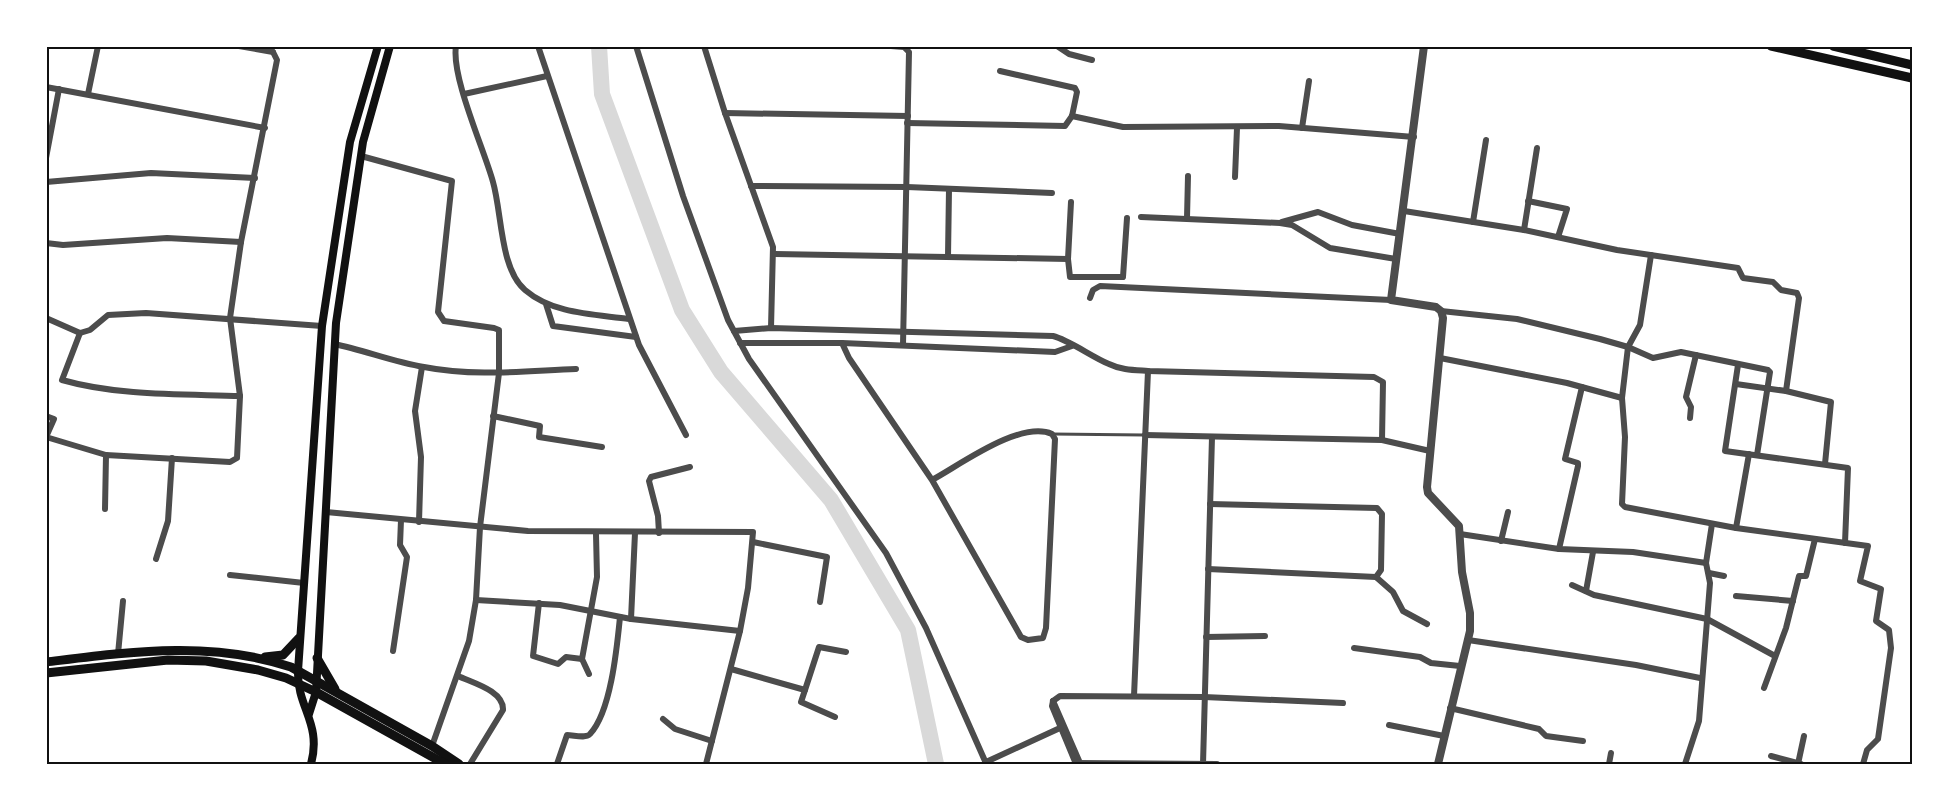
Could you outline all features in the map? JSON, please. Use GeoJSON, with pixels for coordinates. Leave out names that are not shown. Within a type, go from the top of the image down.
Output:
{"type":"FeatureCollection","features":[{"type":"Feature","properties":{"kind":"main road"},"geometry":{"type":"LineString","coordinates":[[311,765],[315,739],[297,683],[322,326],[352,135],[378,46]]}},
{"type":"Feature","properties":{"kind":"main road"},"geometry":{"type":"LineString","coordinates":[[309,715],[316,692],[334,344],[361,156],[390,46]]}},
{"type":"Feature","properties":{"kind":"main road"},"geometry":{"type":"LineString","coordinates":[[1771,46],[1912,78]]}},
{"type":"Feature","properties":{"kind":"main road"},"geometry":{"type":"LineString","coordinates":[[1833,46],[1912,65]]}},
{"type":"Feature","properties":{"kind":"main road"},"geometry":{"type":"LineString","coordinates":[[342,197],[354,200]]}},
{"type":"Feature","properties":{"kind":"main road"},"geometry":{"type":"LineString","coordinates":[[339,210],[352,212]]}},
{"type":"Feature","properties":{"kind":"main road"},"geometry":{"type":"LineString","coordinates":[[307,554],[322,555]]}},
{"type":"Feature","properties":{"kind":"main road"},"geometry":{"type":"LineString","coordinates":[[257,658],[283,655],[299,638]]}},
{"type":"Feature","properties":{"kind":"main road"},"geometry":{"type":"LineString","coordinates":[[46,662],[182,648],[257,658],[298,671],[432,746],[459,765]]}},
{"type":"Feature","properties":{"kind":"main road"},"geometry":{"type":"LineString","coordinates":[[317,658],[323,673],[338,693]]}},
{"type":"Feature","properties":{"kind":"main road"},"geometry":{"type":"LineString","coordinates":[[46,673],[129,663],[186,660],[258,670],[316,692],[445,765]]}},
{"type":"Feature","properties":{"kind":"street"},"geometry":{"type":"LineString","coordinates":[[88,94],[98,46]]}},
{"type":"Feature","properties":{"kind":"street"},"geometry":{"type":"LineString","coordinates":[[46,416],[54,419],[46,437],[106,455],[230,462],[237,458],[240,396],[230,318],[241,242],[277,60],[274,49],[239,46]]}},
{"type":"Feature","properties":{"kind":"street"},"geometry":{"type":"LineString","coordinates":[[456,46],[464,94],[494,183],[515,280],[546,304],[629,319]]}},
{"type":"Feature","properties":{"kind":"street"},"geometry":{"type":"LineString","coordinates":[[538,46],[629,319],[686,435]]}},
{"type":"Feature","properties":{"kind":"street"},"geometry":{"type":"LineString","coordinates":[[636,46],[684,196],[734,331],[749,359],[886,553],[930,637],[986,763],[1060,728]]}},
{"type":"Feature","properties":{"kind":"street"},"geometry":{"type":"LineString","coordinates":[[704,46],[775,254],[771,328]]}},
{"type":"Feature","properties":{"kind":"street"},"geometry":{"type":"LineString","coordinates":[[891,46],[908,49],[903,345]]}},
{"type":"Feature","properties":{"kind":"street"},"geometry":{"type":"LineString","coordinates":[[1058,46],[1069,54],[1092,60]]}},
{"type":"Feature","properties":{"kind":"street"},"geometry":{"type":"LineString","coordinates":[[1391,300],[1414,137],[1424,46]]}},
{"type":"Feature","properties":{"kind":"street"},"geometry":{"type":"LineString","coordinates":[[725,113],[1065,126],[1072,116],[1077,92],[1075,88],[1000,70]]}},
{"type":"Feature","properties":{"kind":"street"},"geometry":{"type":"LineString","coordinates":[[464,94],[547,76]]}},
{"type":"Feature","properties":{"kind":"street"},"geometry":{"type":"LineString","coordinates":[[1302,128],[1310,81]]}},
{"type":"Feature","properties":{"kind":"street"},"geometry":{"type":"LineString","coordinates":[[46,87],[265,128]]}},
{"type":"Feature","properties":{"kind":"street"},"geometry":{"type":"LineString","coordinates":[[46,158],[58,89]]}},
{"type":"Feature","properties":{"kind":"street"},"geometry":{"type":"LineString","coordinates":[[1072,116],[1123,127],[1302,128],[1414,137]]}},
{"type":"Feature","properties":{"kind":"street"},"geometry":{"type":"LineString","coordinates":[[1235,177],[1237,128]]}},
{"type":"Feature","properties":{"kind":"street"},"geometry":{"type":"LineString","coordinates":[[1473,222],[1486,140]]}},
{"type":"Feature","properties":{"kind":"street"},"geometry":{"type":"LineString","coordinates":[[1524,230],[1537,148]]}},
{"type":"Feature","properties":{"kind":"street"},"geometry":{"type":"LineString","coordinates":[[361,156],[452,181],[438,312],[444,321],[499,330],[499,373],[480,527],[476,600],[469,641],[432,746]]}},
{"type":"Feature","properties":{"kind":"street"},"geometry":{"type":"LineString","coordinates":[[46,182],[151,173],[255,178]]}},
{"type":"Feature","properties":{"kind":"street"},"geometry":{"type":"LineString","coordinates":[[1186,218],[1188,176]]}},
{"type":"Feature","properties":{"kind":"street"},"geometry":{"type":"LineString","coordinates":[[751,186],[906,187],[1052,193]]}},
{"type":"Feature","properties":{"kind":"street"},"geometry":{"type":"LineString","coordinates":[[948,257],[949,189]]}},
{"type":"Feature","properties":{"kind":"street"},"geometry":{"type":"LineString","coordinates":[[1528,201],[1567,208],[1558,237]]}},
{"type":"Feature","properties":{"kind":"street"},"geometry":{"type":"LineString","coordinates":[[1071,202],[1068,259],[1070,277],[1121,279],[1125,275],[1127,218]]}},
{"type":"Feature","properties":{"kind":"street"},"geometry":{"type":"LineString","coordinates":[[1404,211],[1524,230],[1651,255],[1738,268],[1743,278],[1773,282],[1778,288],[1798,295],[1786,391]]}},
{"type":"Feature","properties":{"kind":"street"},"geometry":{"type":"LineString","coordinates":[[1280,223],[1318,212],[1352,225],[1400,234]]}},
{"type":"Feature","properties":{"kind":"street"},"geometry":{"type":"LineString","coordinates":[[1141,217],[1280,223],[1292,225],[1330,248],[1396,259]]}},
{"type":"Feature","properties":{"kind":"street"},"geometry":{"type":"LineString","coordinates":[[46,243],[63,245],[167,238],[241,242]]}},
{"type":"Feature","properties":{"kind":"street"},"geometry":{"type":"LineString","coordinates":[[775,254],[1068,259]]}},
{"type":"Feature","properties":{"kind":"street"},"geometry":{"type":"LineString","coordinates":[[1651,255],[1640,325],[1629,347],[1622,398],[1625,437],[1623,504],[1625,507],[1712,524],[1868,546],[1860,581],[1881,589],[1876,621],[1890,633],[1878,739],[1866,750],[1863,765]]}},
{"type":"Feature","properties":{"kind":"street"},"geometry":{"type":"LineString","coordinates":[[1090,298],[1093,290],[1100,286],[1391,300],[1430,306],[1441,311],[1517,319],[1629,347],[1653,358],[1681,352],[1738,366],[1768,370],[1770,372],[1757,455]]}},
{"type":"Feature","properties":{"kind":"street"},"geometry":{"type":"LineString","coordinates":[[546,304],[553,326],[636,337]]}},
{"type":"Feature","properties":{"kind":"street"},"geometry":{"type":"LineString","coordinates":[[1438,765],[1468,640],[1470,613],[1462,572],[1460,534],[1455,519],[1428,493],[1443,324],[1441,311]]}},
{"type":"Feature","properties":{"kind":"street"},"geometry":{"type":"LineString","coordinates":[[46,318],[80,333],[90,330],[108,315],[146,313],[322,326]]}},
{"type":"Feature","properties":{"kind":"street"},"geometry":{"type":"LineString","coordinates":[[734,331],[771,328],[1053,336],[1118,367],[1148,371],[1380,378],[1383,382],[1382,440]]}},
{"type":"Feature","properties":{"kind":"street"},"geometry":{"type":"LineString","coordinates":[[80,333],[62,380],[84,386],[169,394],[240,396]]}},
{"type":"Feature","properties":{"kind":"street"},"geometry":{"type":"LineString","coordinates":[[740,342],[842,343],[1054,352],[1072,346]]}},
{"type":"Feature","properties":{"kind":"street"},"geometry":{"type":"LineString","coordinates":[[842,343],[849,358],[932,480],[1021,637],[1028,640],[1043,638],[1046,628],[1054,436],[1031,432],[1014,435],[932,480]]}},
{"type":"Feature","properties":{"kind":"street"},"geometry":{"type":"LineString","coordinates":[[334,344],[422,367],[461,372],[499,373],[576,369]]}},
{"type":"Feature","properties":{"kind":"street"},"geometry":{"type":"LineString","coordinates":[[1690,418],[1691,407],[1686,397],[1696,355]]}},
{"type":"Feature","properties":{"kind":"street"},"geometry":{"type":"LineString","coordinates":[[1440,358],[1582,387],[1622,398]]}},
{"type":"Feature","properties":{"kind":"street"},"geometry":{"type":"LineString","coordinates":[[1738,366],[1724,448],[1728,451],[1825,464],[1849,470],[1845,543]]}},
{"type":"Feature","properties":{"kind":"street"},"geometry":{"type":"LineString","coordinates":[[419,522],[421,457],[415,411],[422,367]]}},
{"type":"Feature","properties":{"kind":"street"},"geometry":{"type":"LineString","coordinates":[[1134,696],[1148,371]]}},
{"type":"Feature","properties":{"kind":"street"},"geometry":{"type":"LineString","coordinates":[[1736,384],[1786,391],[1832,402],[1825,464]]}},
{"type":"Feature","properties":{"kind":"street"},"geometry":{"type":"LineString","coordinates":[[1559,549],[1578,466],[1564,459],[1582,387]]}},
{"type":"Feature","properties":{"kind":"street"},"geometry":{"type":"LineString","coordinates":[[493,416],[540,426],[539,437],[602,447]]}},
{"type":"Feature","properties":{"kind":"street"},"geometry":{"type":"LineString","coordinates":[[1145,435],[1382,440],[1430,451]]}},
{"type":"Feature","properties":{"kind":"street"},"geometry":{"type":"LineString","coordinates":[[1203,764],[1212,437]]}},
{"type":"Feature","properties":{"kind":"street"},"geometry":{"type":"LineString","coordinates":[[1736,528],[1749,454]]}},
{"type":"Feature","properties":{"kind":"street"},"geometry":{"type":"LineString","coordinates":[[105,509],[106,455]]}},
{"type":"Feature","properties":{"kind":"street"},"geometry":{"type":"LineString","coordinates":[[156,559],[168,520],[172,458]]}},
{"type":"Feature","properties":{"kind":"street"},"geometry":{"type":"LineString","coordinates":[[659,533],[658,516],[649,482],[651,477],[690,467]]}},
{"type":"Feature","properties":{"kind":"street"},"geometry":{"type":"LineString","coordinates":[[1210,504],[1377,508],[1382,514],[1382,537],[1381,570],[1376,577]]}},
{"type":"Feature","properties":{"kind":"street"},"geometry":{"type":"LineString","coordinates":[[326,512],[480,527],[596,534],[752,531],[754,534],[740,631],[706,765]]}},
{"type":"Feature","properties":{"kind":"street"},"geometry":{"type":"LineString","coordinates":[[1501,541],[1508,512]]}},
{"type":"Feature","properties":{"kind":"street"},"geometry":{"type":"LineString","coordinates":[[393,651],[407,557],[400,545],[401,520]]}},
{"type":"Feature","properties":{"kind":"street"},"geometry":{"type":"LineString","coordinates":[[1685,765],[1699,721],[1700,678],[1707,633],[1709,573],[1706,563],[1712,524]]}},
{"type":"Feature","properties":{"kind":"street"},"geometry":{"type":"LineString","coordinates":[[631,620],[635,533]]}},
{"type":"Feature","properties":{"kind":"street"},"geometry":{"type":"LineString","coordinates":[[589,674],[582,659],[593,611],[597,577],[596,534]]}},
{"type":"Feature","properties":{"kind":"street"},"geometry":{"type":"LineString","coordinates":[[1460,534],[1559,549],[1633,552],[1706,563]]}},
{"type":"Feature","properties":{"kind":"street"},"geometry":{"type":"LineString","coordinates":[[1764,688],[1799,576],[1806,577],[1815,539]]}},
{"type":"Feature","properties":{"kind":"street"},"geometry":{"type":"LineString","coordinates":[[753,542],[827,557],[820,602]]}},
{"type":"Feature","properties":{"kind":"street"},"geometry":{"type":"LineString","coordinates":[[1586,591],[1593,552]]}},
{"type":"Feature","properties":{"kind":"street"},"geometry":{"type":"LineString","coordinates":[[1208,569],[1376,577],[1392,592],[1403,611],[1427,624]]}},
{"type":"Feature","properties":{"kind":"street"},"geometry":{"type":"LineString","coordinates":[[1709,573],[1724,576]]}},
{"type":"Feature","properties":{"kind":"street"},"geometry":{"type":"LineString","coordinates":[[230,575],[304,583]]}},
{"type":"Feature","properties":{"kind":"street"},"geometry":{"type":"LineString","coordinates":[[1572,585],[1586,591],[1654,609],[1707,619],[1775,656]]}},
{"type":"Feature","properties":{"kind":"street"},"geometry":{"type":"LineString","coordinates":[[1736,596],[1793,601]]}},
{"type":"Feature","properties":{"kind":"street"},"geometry":{"type":"LineString","coordinates":[[476,600],[539,603],[593,611],[631,620],[740,631]]}},
{"type":"Feature","properties":{"kind":"street"},"geometry":{"type":"LineString","coordinates":[[117,654],[123,601]]}},
{"type":"Feature","properties":{"kind":"street"},"geometry":{"type":"LineString","coordinates":[[539,603],[533,656],[558,664],[566,657],[582,659]]}},
{"type":"Feature","properties":{"kind":"street"},"geometry":{"type":"LineString","coordinates":[[557,765],[567,735],[583,736],[590,733],[604,706],[616,662],[620,617]]}},
{"type":"Feature","properties":{"kind":"street"},"geometry":{"type":"LineString","coordinates":[[1206,637],[1265,636]]}},
{"type":"Feature","properties":{"kind":"street"},"geometry":{"type":"LineString","coordinates":[[1468,640],[1636,665],[1700,678]]}},
{"type":"Feature","properties":{"kind":"street"},"geometry":{"type":"LineString","coordinates":[[835,717],[801,702],[819,647],[846,652]]}},
{"type":"Feature","properties":{"kind":"street"},"geometry":{"type":"LineString","coordinates":[[1354,648],[1420,657],[1431,663],[1460,666]]}},
{"type":"Feature","properties":{"kind":"street"},"geometry":{"type":"LineString","coordinates":[[731,669],[805,690]]}},
{"type":"Feature","properties":{"kind":"street"},"geometry":{"type":"LineString","coordinates":[[458,676],[499,696],[504,703],[503,710],[470,765]]}},
{"type":"Feature","properties":{"kind":"street"},"geometry":{"type":"LineString","coordinates":[[1078,763],[1060,728],[1052,706],[1053,701],[1060,696],[1204,697],[1343,703]]}},
{"type":"Feature","properties":{"kind":"street"},"geometry":{"type":"LineString","coordinates":[[1053,701],[1078,763]]}},
{"type":"Feature","properties":{"kind":"street"},"geometry":{"type":"LineString","coordinates":[[1450,708],[1539,729],[1546,736],[1583,741]]}},
{"type":"Feature","properties":{"kind":"street"},"geometry":{"type":"LineString","coordinates":[[663,719],[675,729],[712,741]]}},
{"type":"Feature","properties":{"kind":"street"},"geometry":{"type":"LineString","coordinates":[[1389,725],[1444,736]]}},
{"type":"Feature","properties":{"kind":"street"},"geometry":{"type":"LineString","coordinates":[[1771,756],[1799,764],[1804,736]]}},
{"type":"Feature","properties":{"kind":"street"},"geometry":{"type":"LineString","coordinates":[[1609,765],[1611,753]]}},
{"type":"Feature","properties":{"kind":"street"},"geometry":{"type":"LineString","coordinates":[[1078,763],[1217,765]]}},
{"type":"Feature","properties":{"kind":"lane"},"geometry":{"type":"LineString","coordinates":[[1054,436],[1145,435]]}},
{"type":"Feature","properties":{"kind":"waterway"},"geometry":{"type":"LineString","coordinates":[[599,46],[602,94],[682,310],[721,372],[831,500],[908,630],[936,764]]}}]}
